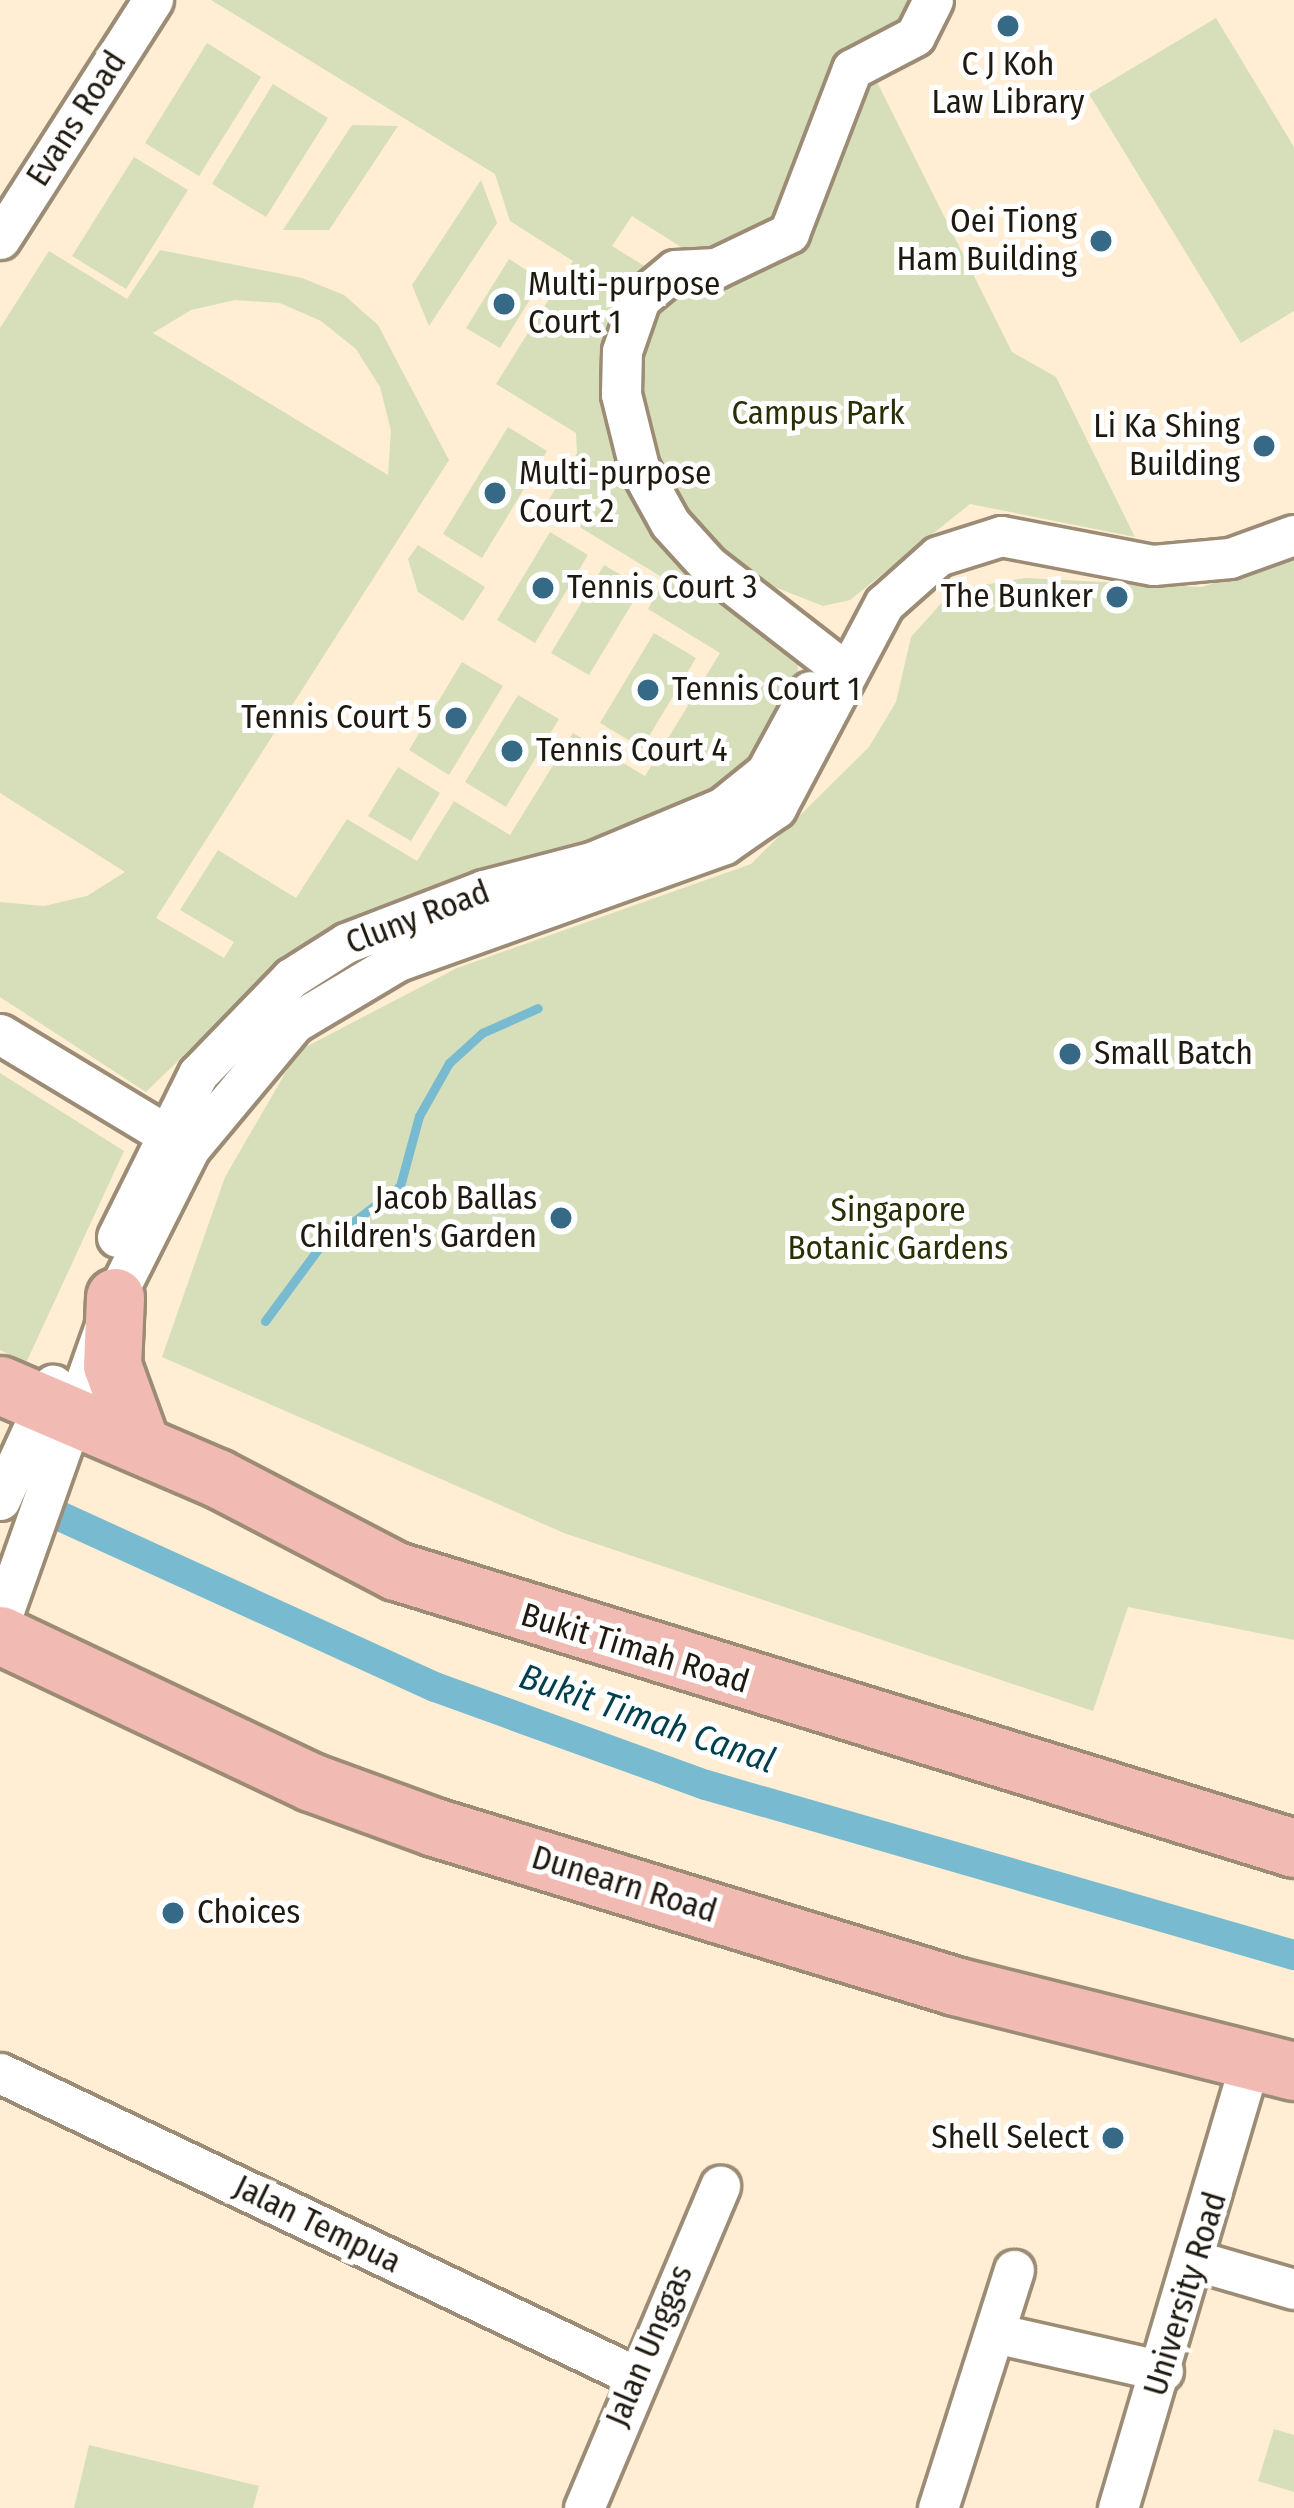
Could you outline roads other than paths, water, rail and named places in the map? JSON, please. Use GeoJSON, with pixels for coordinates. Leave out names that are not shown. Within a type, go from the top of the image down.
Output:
{"type":"FeatureCollection","features":[{"type":"Feature","properties":{"kind":"highway"},"geometry":{"type":"LineString","coordinates":[[115,1297],[112,1365],[141,1445]]}},
{"type":"Feature","properties":{"kind":"highway","name":"Bukit Timah Road"},"geometry":{"type":"LineString","coordinates":[[40,1422],[141,1445],[397,1571],[544,1623],[1294,1848]]}},
{"type":"Feature","properties":{"kind":"highway","name":"Dunearn Road"},"geometry":{"type":"LineString","coordinates":[[8,1610],[311,1782],[398,1815],[894,1968],[1263,2075]]}},
{"type":"Feature","properties":{"kind":"street","name":"Evans Road"},"geometry":{"type":"LineString","coordinates":[[0,238],[153,0]]}},
{"type":"Feature","properties":{"kind":"street"},"geometry":{"type":"LineString","coordinates":[[932,0],[915,37],[866,58],[846,79],[789,233],[716,268],[675,270],[640,299],[622,351],[621,394],[639,467],[670,524],[709,566],[838,666],[903,583],[938,556],[1001,536],[1153,565],[1230,558],[1294,535]]}},
{"type":"Feature","properties":{"kind":"street","name":"Cluny Road"},"geometry":{"type":"LineString","coordinates":[[40,1422],[115,1297],[177,1141],[198,1074],[281,1010],[346,943],[483,890],[594,861],[761,801],[838,666]]}},
{"type":"Feature","properties":{"kind":"street"},"geometry":{"type":"LineString","coordinates":[[0,1034],[177,1141]]}},
{"type":"Feature","properties":{"kind":"street","name":"Cluny Road"},"geometry":{"type":"LineString","coordinates":[[40,1422],[177,1141]]}},
{"type":"Feature","properties":{"kind":"street"},"geometry":{"type":"LineString","coordinates":[[0,1500],[40,1422]]}},
{"type":"Feature","properties":{"kind":"street"},"geometry":{"type":"LineString","coordinates":[[0,1622],[8,1610],[40,1422]]}},
{"type":"Feature","properties":{"kind":"street","name":"Jalan Tempua"},"geometry":{"type":"LineString","coordinates":[[0,2073],[635,2376]]}},
{"type":"Feature","properties":{"kind":"street","name":"University Road"},"geometry":{"type":"LineString","coordinates":[[1118,2508],[1263,2075]]}},
{"type":"Feature","properties":{"kind":"street","name":"Jalan Unggas"},"geometry":{"type":"LineString","coordinates":[[584,2508],[635,2376],[720,2186]]}},
{"type":"Feature","properties":{"kind":"street"},"geometry":{"type":"LineString","coordinates":[[1197,2261],[1294,2288]]}},
{"type":"Feature","properties":{"kind":"street"},"geometry":{"type":"LineString","coordinates":[[938,2508],[999,2334],[1014,2270]]}},
{"type":"Feature","properties":{"kind":"street"},"geometry":{"type":"LineString","coordinates":[[999,2334],[1162,2371]]}},
{"type":"Feature","properties":{"kind":"waterway"},"geometry":{"type":"LineString","coordinates":[[265,1321],[318,1249],[400,1186],[419,1116],[449,1063],[482,1033],[538,1008]]}},
{"type":"Feature","properties":{"kind":"waterway","name":"Bukit Timah Canal"},"geometry":{"type":"LineString","coordinates":[[20,1498],[435,1687],[706,1785],[1294,1955]]}},
{"type":"Feature","properties":{"kind":"place","name":"C J Koh Law Library"},"geometry":{"type":"Point","coordinates":[1008,26]}},
{"type":"Feature","properties":{"kind":"place","name":"Oei Tiong Ham Building"},"geometry":{"type":"Point","coordinates":[1101,241]}},
{"type":"Feature","properties":{"kind":"place","name":"Multi-purpose Court 1"},"geometry":{"type":"Point","coordinates":[504,304]}},
{"type":"Feature","properties":{"kind":"place","name":"Li Ka Shing Building"},"geometry":{"type":"Point","coordinates":[1264,446]}},
{"type":"Feature","properties":{"kind":"place","name":"Multi-purpose Court 2"},"geometry":{"type":"Point","coordinates":[495,493]}},
{"type":"Feature","properties":{"kind":"place","name":"Tennis Court 3"},"geometry":{"type":"Point","coordinates":[543,588]}},
{"type":"Feature","properties":{"kind":"place","name":"The Bunker"},"geometry":{"type":"Point","coordinates":[1117,597]}},
{"type":"Feature","properties":{"kind":"place","name":"Tennis Court 1"},"geometry":{"type":"Point","coordinates":[648,690]}},
{"type":"Feature","properties":{"kind":"place","name":"Tennis Court 5"},"geometry":{"type":"Point","coordinates":[456,718]}},
{"type":"Feature","properties":{"kind":"place","name":"Tennis Court 4"},"geometry":{"type":"Point","coordinates":[512,751]}},
{"type":"Feature","properties":{"kind":"place","name":"Small Batch"},"geometry":{"type":"Point","coordinates":[1070,1054]}},
{"type":"Feature","properties":{"kind":"place","name":"Jacob Ballas Children's Garden"},"geometry":{"type":"Point","coordinates":[561,1218]}},
{"type":"Feature","properties":{"kind":"place","name":"Choices"},"geometry":{"type":"Point","coordinates":[173,1913]}},
{"type":"Feature","properties":{"kind":"place","name":"Shell Select"},"geometry":{"type":"Point","coordinates":[1113,2138]}},
{"type":"Feature","properties":{"kind":"park label","name":"Campus Park"},"geometry":{"type":"Point","coordinates":[818,414]}},
{"type":"Feature","properties":{"kind":"park label","name":"Singapore Botanic Gardens"},"geometry":{"type":"Point","coordinates":[898,1230]}}]}
